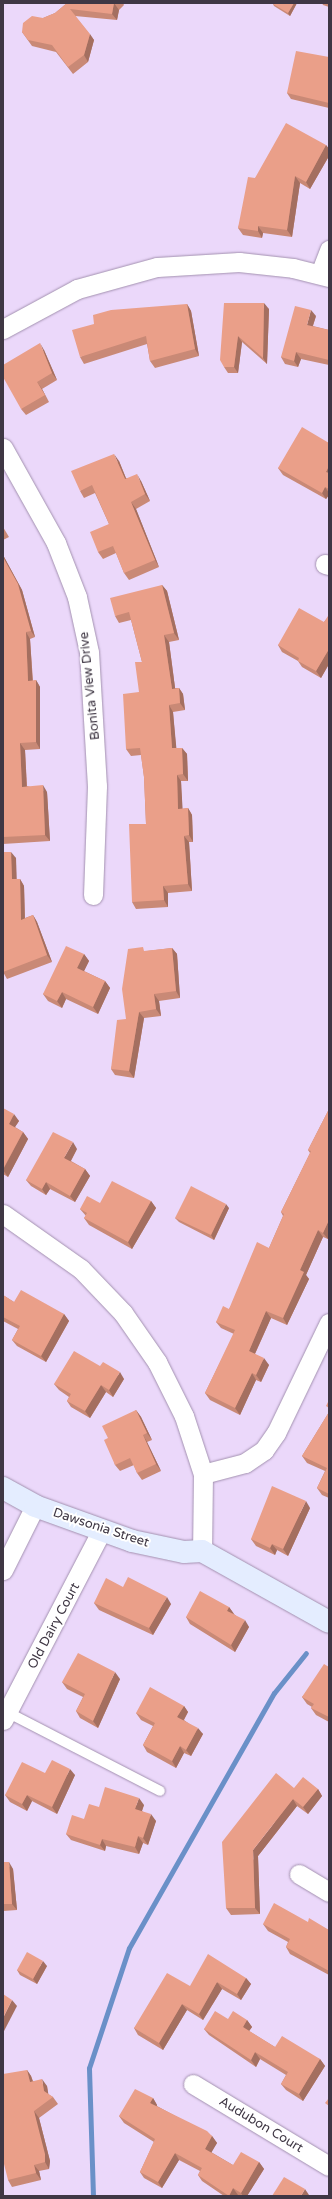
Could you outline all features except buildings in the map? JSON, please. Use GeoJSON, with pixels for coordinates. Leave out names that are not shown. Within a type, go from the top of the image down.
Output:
{"type":"FeatureCollection","features":[{"type":"Feature","properties":{"kind":"street"},"geometry":{"type":"LineString","coordinates":[[3,329],[77,289],[157,267],[239,262],[324,276],[329,250]]}},
{"type":"Feature","properties":{"kind":"street","name":"Bonita View Drive"},"geometry":{"type":"LineString","coordinates":[[3,448],[56,543],[77,596],[89,652],[97,786],[93,895]]}},
{"type":"Feature","properties":{"kind":"street"},"geometry":{"type":"LineString","coordinates":[[3,1214],[81,1269],[123,1313],[172,1388],[203,1474],[202,1551],[329,1622]]}},
{"type":"Feature","properties":{"kind":"street"},"geometry":{"type":"LineString","coordinates":[[203,1474],[245,1463],[264,1450],[276,1433],[329,1323]]}},
{"type":"Feature","properties":{"kind":"street","name":"Dawsonia Street"},"geometry":{"type":"LineString","coordinates":[[3,1488],[35,1506],[132,1541],[184,1552],[202,1551]]}},
{"type":"Feature","properties":{"kind":"street"},"geometry":{"type":"LineString","coordinates":[[3,1570],[35,1506]]}},
{"type":"Feature","properties":{"kind":"street","name":"Old Dairy Court"},"geometry":{"type":"LineString","coordinates":[[5,1716],[102,1530]]}},
{"type":"Feature","properties":{"kind":"street"},"geometry":{"type":"LineString","coordinates":[[299,1874],[329,1892]]}},
{"type":"Feature","properties":{"kind":"street","name":"Audubon Court"},"geometry":{"type":"LineString","coordinates":[[193,2084],[329,2166]]}},
{"type":"Feature","properties":{"kind":"lane"},"geometry":{"type":"LineString","coordinates":[[5,1716],[160,1791]]}},
{"type":"Feature","properties":{"kind":"waterway"},"geometry":{"type":"LineString","coordinates":[[93,2196],[89,2068],[129,1948],[274,1693],[306,1653]]}}]}
